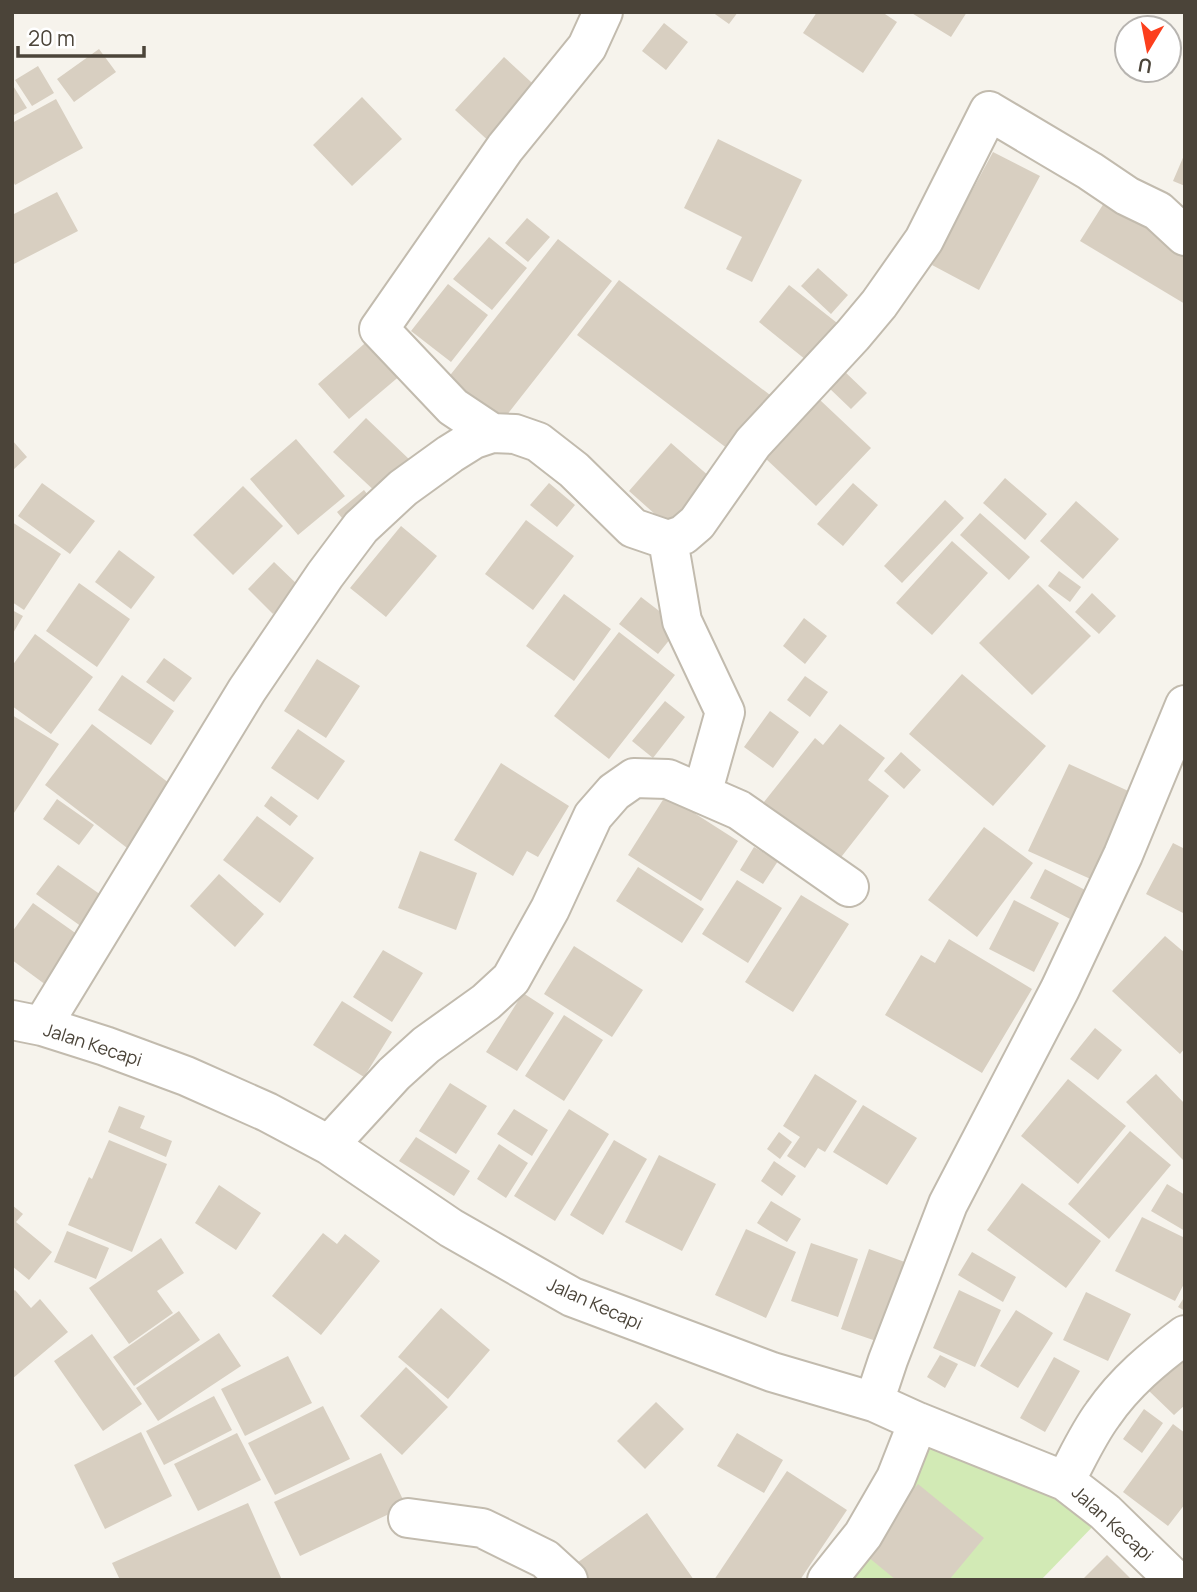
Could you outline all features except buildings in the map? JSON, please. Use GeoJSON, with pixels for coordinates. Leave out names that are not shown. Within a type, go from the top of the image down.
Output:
{"type":"FeatureCollection","features":[{"type":"Feature","properties":{"kind":"street"},"geometry":{"type":"LineString","coordinates":[[492,433],[453,407],[379,329],[505,148],[587,47],[603,12]]}},
{"type":"Feature","properties":{"kind":"street"},"geometry":{"type":"LineString","coordinates":[[27,1023],[325,575],[361,527],[403,488],[431,467],[474,439],[492,433],[515,435],[538,442],[574,470],[634,528],[668,540],[683,536],[697,523],[753,443],[879,304],[923,240],[989,111],[1158,211],[1185,236]]}},
{"type":"Feature","properties":{"kind":"street"},"geometry":{"type":"LineString","coordinates":[[668,540],[682,621],[726,712],[702,794]]}},
{"type":"Feature","properties":{"kind":"street"},"geometry":{"type":"LineString","coordinates":[[874,1402],[948,1205],[1060,989],[1123,855],[1185,705]]}},
{"type":"Feature","properties":{"kind":"street"},"geometry":{"type":"LineString","coordinates":[[329,1145],[394,1073],[426,1045],[486,1002],[510,979],[550,909],[593,816],[614,792],[634,778],[668,779],[739,810],[849,887]]}},
{"type":"Feature","properties":{"kind":"street","name":"Jalan Kecapi"},"geometry":{"type":"LineString","coordinates":[[27,1023],[106,1046],[186,1076],[267,1112],[329,1145],[451,1228],[572,1297],[772,1372],[874,1402],[1065,1481],[1105,1512],[1175,1580]]}},
{"type":"Feature","properties":{"kind":"street"},"geometry":{"type":"LineString","coordinates":[[1065,1481],[1101,1416],[1124,1387],[1160,1353],[1185,1335]]}},
{"type":"Feature","properties":{"kind":"street"},"geometry":{"type":"LineString","coordinates":[[827,1580],[863,1535],[896,1478],[918,1422]]}},
{"type":"Feature","properties":{"kind":"street"},"geometry":{"type":"LineString","coordinates":[[408,1518],[482,1528],[545,1559],[568,1580]]}},
{"type":"Feature","properties":{"kind":"green space"},"geometry":{"type":"Polygon","coordinates":[[[932,1437],[1100,1519],[1041,1580],[834,1580],[932,1437]]]}}]}
